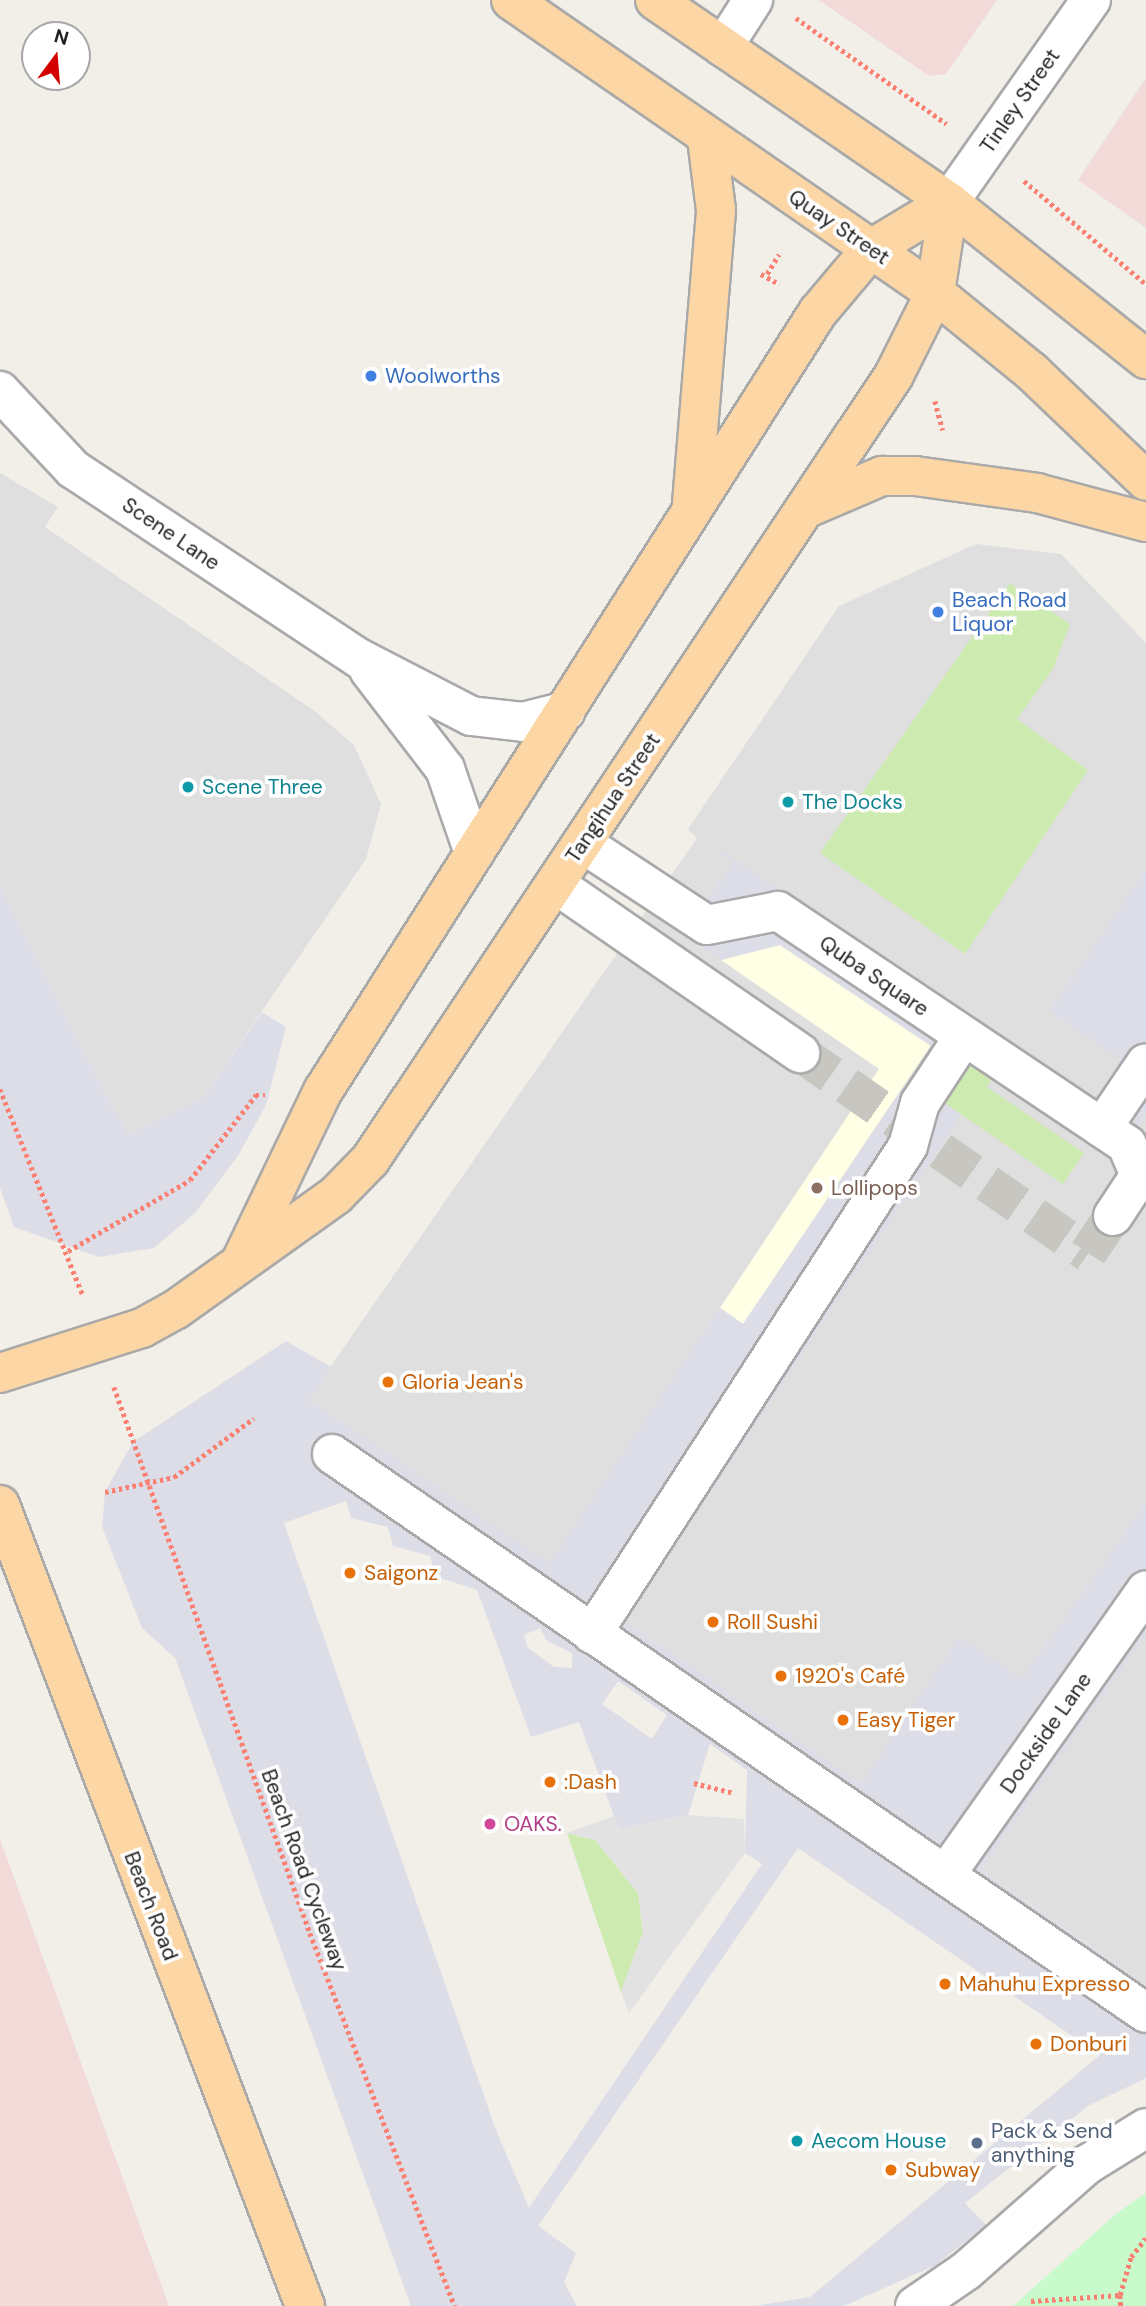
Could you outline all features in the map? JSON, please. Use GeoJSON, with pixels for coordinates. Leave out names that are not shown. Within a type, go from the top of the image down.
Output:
{"type":"FeatureCollection","features":[{"type":"Feature","properties":{"kind":"main road","name":"Quay Street"},"geometry":{"type":"LineString","coordinates":[[511,0],[707,139],[935,293],[1031,371],[1146,481]]}},
{"type":"Feature","properties":{"kind":"main road"},"geometry":{"type":"LineString","coordinates":[[655,0],[949,202],[1146,359]]}},
{"type":"Feature","properties":{"kind":"main road"},"geometry":{"type":"LineString","coordinates":[[692,505],[716,210],[707,139]]}},
{"type":"Feature","properties":{"kind":"main road"},"geometry":{"type":"LineString","coordinates":[[242,1260],[323,1091],[566,711],[692,505],[818,312],[871,249],[949,202]]}},
{"type":"Feature","properties":{"kind":"main road","name":"Tangihua Street"},"geometry":{"type":"LineString","coordinates":[[0,1373],[142,1328],[336,1195],[371,1159],[894,375],[935,293],[949,202]]}},
{"type":"Feature","properties":{"kind":"main road"},"geometry":{"type":"LineString","coordinates":[[806,509],[882,476],[915,476],[1037,493],[1146,522]]}},
{"type":"Feature","properties":{"kind":"main road","name":"Beach Road"},"geometry":{"type":"LineString","coordinates":[[0,1505],[305,2306]]}},
{"type":"Feature","properties":{"kind":"street"},"geometry":{"type":"LineString","coordinates":[[723,47],[753,0]]}},
{"type":"Feature","properties":{"kind":"street","name":"Tinley Street"},"geometry":{"type":"LineString","coordinates":[[949,202],[1091,0]]}},
{"type":"Feature","properties":{"kind":"street","name":"Scene Lane"},"geometry":{"type":"LineString","coordinates":[[0,391],[73,469],[359,658],[471,716],[523,722],[566,711]]}},
{"type":"Feature","properties":{"kind":"street","name":"Scene Lane"},"geometry":{"type":"LineString","coordinates":[[359,658],[445,769],[474,853]]}},
{"type":"Feature","properties":{"kind":"street","name":"Quba Square"},"geometry":{"type":"LineString","coordinates":[[582,843],[707,925],[778,911],[1127,1145],[1143,1177],[1113,1216]]}},
{"type":"Feature","properties":{"kind":"street"},"geometry":{"type":"LineString","coordinates":[[555,884],[800,1053]]}},
{"type":"Feature","properties":{"kind":"street"},"geometry":{"type":"LineString","coordinates":[[592,1634],[908,1146],[920,1103],[964,1036]]}},
{"type":"Feature","properties":{"kind":"street"},"geometry":{"type":"LineString","coordinates":[[1102,1128],[1146,1063]]}},
{"type":"Feature","properties":{"kind":"street"},"geometry":{"type":"LineString","coordinates":[[332,1454],[1146,2013]]}},
{"type":"Feature","properties":{"kind":"street","name":"Dockside Lane"},"geometry":{"type":"LineString","coordinates":[[946,1874],[1146,1591]]}},
{"type":"Feature","properties":{"kind":"street"},"geometry":{"type":"LineString","coordinates":[[920,2305],[1088,2164],[1146,2128]]}},
{"type":"Feature","properties":{"kind":"path"},"geometry":{"type":"LineString","coordinates":[[791,15],[985,150],[1146,284]]}},
{"type":"Feature","properties":{"kind":"path"},"geometry":{"type":"LineString","coordinates":[[779,254],[766,274],[779,284]]}},
{"type":"Feature","properties":{"kind":"path"},"geometry":{"type":"LineString","coordinates":[[935,400],[945,440]]}},
{"type":"Feature","properties":{"kind":"path"},"geometry":{"type":"LineString","coordinates":[[0,1088],[68,1251],[190,1180],[256,1095]]}},
{"type":"Feature","properties":{"kind":"path"},"geometry":{"type":"LineString","coordinates":[[106,1492],[174,1477],[254,1418]]}},
{"type":"Feature","properties":{"kind":"path","name":"Beach Road Cycleway"},"geometry":{"type":"LineString","coordinates":[[133,1442],[310,1933],[455,2306]]}},
{"type":"Feature","properties":{"kind":"path"},"geometry":{"type":"LineString","coordinates":[[694,1783],[744,1795]]}},
{"type":"Feature","properties":{"kind":"path"},"geometry":{"type":"LineString","coordinates":[[1121,2306],[1120,2295],[1131,2257],[1146,2238]]}},
{"type":"Feature","properties":{"kind":"path"},"geometry":{"type":"LineString","coordinates":[[1031,2301],[1120,2295]]}},
{"type":"Feature","properties":{"kind":"shaded area"},"geometry":{"type":"Polygon","coordinates":[[[819,0],[997,0],[946,74],[929,76],[819,0]]]}},
{"type":"Feature","properties":{"kind":"shaded area"},"geometry":{"type":"Polygon","coordinates":[[[1146,78],[1146,228],[1078,180],[1146,78]]]}},
{"type":"Feature","properties":{"kind":"shaded area","name":"Scene Three"},"geometry":{"type":"Polygon","coordinates":[[[0,473],[58,507],[45,527],[316,712],[354,745],[381,804],[366,859],[201,1100],[127,1134],[0,888],[0,473]]]}},
{"type":"Feature","properties":{"kind":"shaded area"},"geometry":{"type":"Polygon","coordinates":[[[976,544],[1061,554],[1146,643],[1146,1985],[308,1399],[697,838],[688,829],[839,606],[976,544]]]}},
{"type":"Feature","properties":{"kind":"shaded area"},"geometry":{"type":"Polygon","coordinates":[[[699,835],[1014,1047],[992,1078],[969,1063],[943,1102],[961,1115],[626,1621],[860,1784],[960,1636],[1022,1678],[1146,1503],[1146,1635],[981,1870],[1146,1985],[1146,2078],[1088,2106],[965,2203],[986,2225],[936,2265],[844,2306],[754,2306],[810,2297],[1100,2055],[798,1848],[538,2226],[576,2253],[564,2282],[577,2306],[411,2306],[175,1658],[142,1628],[102,1527],[105,1492],[133,1442],[286,1341],[331,1367],[309,1400],[549,1563],[720,1308],[743,1324],[931,1046],[780,945],[721,960],[647,910],[670,876],[706,900],[733,863],[699,835]],[[346,1501],[284,1523],[496,2130],[529,2208],[762,1864],[745,1853],[747,1770],[710,1744],[688,1815],[619,1829],[579,1722],[531,1737],[477,1590],[435,1576],[430,1556],[393,1546],[388,1527],[351,1518],[346,1501]],[[540,1628],[524,1635],[528,1648],[554,1667],[572,1668],[572,1653],[547,1641],[540,1628]],[[618,1681],[602,1704],[652,1739],[667,1715],[618,1681]]]}},
{"type":"Feature","properties":{"kind":"shaded area"},"geometry":{"type":"Polygon","coordinates":[[[1146,870],[1146,1113],[1137,1128],[1097,1102],[1123,1062],[1049,1011],[1146,870]]]}},
{"type":"Feature","properties":{"kind":"shaded area"},"geometry":{"type":"Polygon","coordinates":[[[0,888],[127,1134],[201,1100],[262,1012],[286,1027],[266,1105],[238,1156],[195,1213],[154,1248],[99,1257],[14,1227],[0,1188],[0,888]]]}},
{"type":"Feature","properties":{"kind":"shaded area","name":"Lollipops"},"geometry":{"type":"Polygon","coordinates":[[[780,945],[931,1045],[743,1324],[720,1308],[879,1069],[721,960],[780,945]]]}},
{"type":"Feature","properties":{"kind":"shaded area"},"geometry":{"type":"Polygon","coordinates":[[[688,1815],[744,1819],[745,1853],[629,2013],[621,1992],[643,1932],[638,1893],[595,1840],[567,1833],[614,1816],[619,1829],[688,1815]]]}},
{"type":"Feature","properties":{"kind":"shaded area"},"geometry":{"type":"Polygon","coordinates":[[[0,1839],[169,2306],[0,2306],[0,1839]]]}},
{"type":"Feature","properties":{"kind":"green space"},"geometry":{"type":"Polygon","coordinates":[[[1010,583],[1070,624],[1053,669],[1017,719],[1088,770],[965,954],[820,853],[1010,583]]]}},
{"type":"Feature","properties":{"kind":"green space"},"geometry":{"type":"Polygon","coordinates":[[[969,1063],[992,1078],[987,1087],[1084,1153],[1063,1184],[943,1102],[969,1063]]]}},
{"type":"Feature","properties":{"kind":"green space"},"geometry":{"type":"Polygon","coordinates":[[[567,1833],[595,1840],[638,1893],[643,1932],[621,1992],[567,1833]]]}},
{"type":"Feature","properties":{"kind":"green space"},"geometry":{"type":"Polygon","coordinates":[[[1146,2193],[1146,2306],[1013,2306],[1117,2213],[1146,2193]]]}},
{"type":"Feature","properties":{"kind":"tunnel"},"geometry":{"type":"LineString","coordinates":[[800,1053],[1088,1253],[1113,1216]]}},
{"type":"Feature","properties":{"kind":"place","name":"Woolworths"},"geometry":{"type":"Point","coordinates":[371,376]}},
{"type":"Feature","properties":{"kind":"place","name":"Beach Road Liquor"},"geometry":{"type":"Point","coordinates":[938,612]}},
{"type":"Feature","properties":{"kind":"place","name":"Scene Three"},"geometry":{"type":"Point","coordinates":[188,787]}},
{"type":"Feature","properties":{"kind":"place","name":"The Docks"},"geometry":{"type":"Point","coordinates":[788,802]}},
{"type":"Feature","properties":{"kind":"place","name":"Lollipops"},"geometry":{"type":"Point","coordinates":[817,1188]}},
{"type":"Feature","properties":{"kind":"place","name":"Gloria Jean's"},"geometry":{"type":"Point","coordinates":[388,1382]}},
{"type":"Feature","properties":{"kind":"place","name":"Saigonz"},"geometry":{"type":"Point","coordinates":[350,1573]}},
{"type":"Feature","properties":{"kind":"place","name":"Roll Sushi"},"geometry":{"type":"Point","coordinates":[713,1622]}},
{"type":"Feature","properties":{"kind":"place","name":"1920's Café"},"geometry":{"type":"Point","coordinates":[781,1676]}},
{"type":"Feature","properties":{"kind":"place","name":"Easy Tiger"},"geometry":{"type":"Point","coordinates":[843,1720]}},
{"type":"Feature","properties":{"kind":"place","name":":Dash"},"geometry":{"type":"Point","coordinates":[550,1782]}},
{"type":"Feature","properties":{"kind":"place","name":"OAKS."},"geometry":{"type":"Point","coordinates":[490,1824]}},
{"type":"Feature","properties":{"kind":"place","name":"Mahuhu Expresso"},"geometry":{"type":"Point","coordinates":[945,1984]}},
{"type":"Feature","properties":{"kind":"place","name":"Donburi"},"geometry":{"type":"Point","coordinates":[1036,2044]}},
{"type":"Feature","properties":{"kind":"place","name":"Aecom House"},"geometry":{"type":"Point","coordinates":[797,2141]}},
{"type":"Feature","properties":{"kind":"place","name":"Pack & Send anything"},"geometry":{"type":"Point","coordinates":[977,2143]}},
{"type":"Feature","properties":{"kind":"place","name":"Subway"},"geometry":{"type":"Point","coordinates":[891,2170]}}]}
